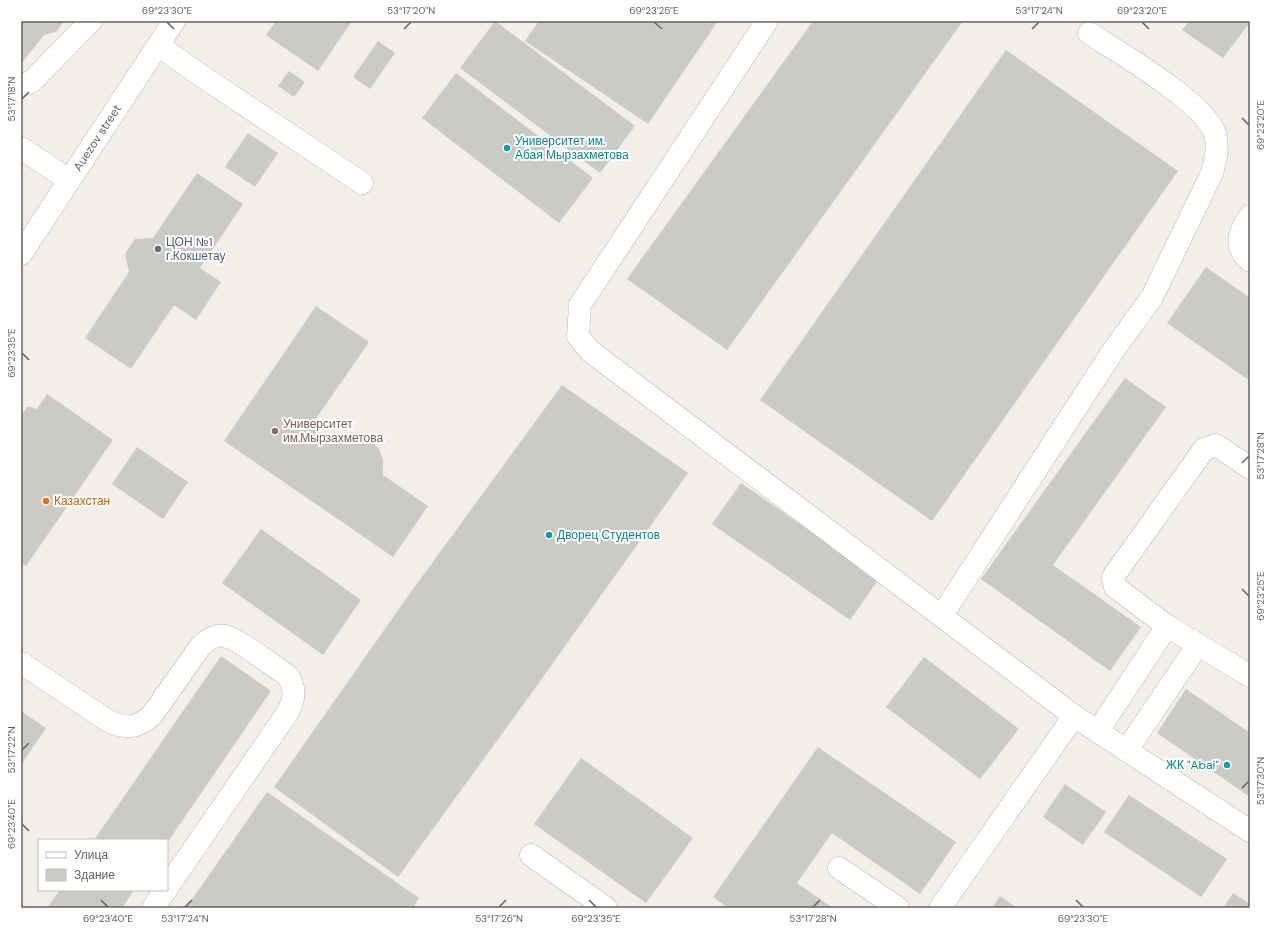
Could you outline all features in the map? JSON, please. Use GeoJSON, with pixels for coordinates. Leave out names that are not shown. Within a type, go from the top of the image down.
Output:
{"type":"FeatureCollection","features":[{"type":"Feature","properties":{"kind":"street"},"geometry":{"type":"LineString","coordinates":[[21,85],[31,82],[90,21]]}},
{"type":"Feature","properties":{"kind":"street","name":"Auezov street"},"geometry":{"type":"LineString","coordinates":[[21,254],[28,229],[69,180],[174,21]]}},
{"type":"Feature","properties":{"kind":"street"},"geometry":{"type":"LineString","coordinates":[[767,21],[580,305],[578,336],[590,351],[1074,716],[1250,831]]}},
{"type":"Feature","properties":{"kind":"street"},"geometry":{"type":"LineString","coordinates":[[942,615],[1113,351],[1152,297],[1212,173],[1217,152],[1215,133],[1202,113],[1188,99],[1089,33]]}},
{"type":"Feature","properties":{"kind":"street"},"geometry":{"type":"LineString","coordinates":[[158,45],[202,77],[362,183]]}},
{"type":"Feature","properties":{"kind":"street"},"geometry":{"type":"LineString","coordinates":[[21,148],[69,180]]}},
{"type":"Feature","properties":{"kind":"street"},"geometry":{"type":"LineString","coordinates":[[1250,216],[1242,228],[1238,240],[1240,250],[1250,261]]}},
{"type":"Feature","properties":{"kind":"street"},"geometry":{"type":"LineString","coordinates":[[1250,468],[1216,445],[1204,449],[1113,577],[1115,587],[1167,626],[1197,646],[1250,676]]}},
{"type":"Feature","properties":{"kind":"street"},"geometry":{"type":"LineString","coordinates":[[1098,731],[1167,626]]}},
{"type":"Feature","properties":{"kind":"street"},"geometry":{"type":"LineString","coordinates":[[21,663],[108,721],[119,726],[131,727],[142,724],[152,715],[200,646],[207,640],[214,637],[224,636],[234,640],[287,675],[293,683],[293,702],[288,712],[168,886]]}},
{"type":"Feature","properties":{"kind":"street"},"geometry":{"type":"LineString","coordinates":[[1127,750],[1197,646]]}},
{"type":"Feature","properties":{"kind":"street"},"geometry":{"type":"LineString","coordinates":[[940,908],[1074,716]]}},
{"type":"Feature","properties":{"kind":"street"},"geometry":{"type":"LineString","coordinates":[[531,855],[606,908]]}},
{"type":"Feature","properties":{"kind":"street"},"geometry":{"type":"LineString","coordinates":[[839,868],[898,908]]}},
{"type":"Feature","properties":{"kind":"street"},"geometry":{"type":"LineString","coordinates":[[153,908],[165,891]]}},
{"type":"Feature","properties":{"kind":"building"},"geometry":{"type":"Polygon","coordinates":[[[21,21],[64,21],[56,32],[44,35],[21,64],[21,21]]]}},
{"type":"Feature","properties":{"kind":"building"},"geometry":{"type":"Polygon","coordinates":[[[276,21],[352,21],[318,71],[266,35],[276,21]]]}},
{"type":"Feature","properties":{"kind":"building"},"geometry":{"type":"Polygon","coordinates":[[[495,21],[635,126],[600,173],[460,68],[495,21]]]}},
{"type":"Feature","properties":{"kind":"building"},"geometry":{"type":"Polygon","coordinates":[[[539,21],[718,21],[648,124],[525,41],[539,21]]]}},
{"type":"Feature","properties":{"kind":"building"},"geometry":{"type":"Polygon","coordinates":[[[813,21],[963,21],[727,350],[627,279],[813,21]]]}},
{"type":"Feature","properties":{"kind":"building"},"geometry":{"type":"Polygon","coordinates":[[[1189,21],[1250,22],[1223,58],[1182,30],[1189,21]]]}},
{"type":"Feature","properties":{"kind":"building"},"geometry":{"type":"Polygon","coordinates":[[[378,41],[395,53],[370,89],[353,77],[378,41]]]}},
{"type":"Feature","properties":{"kind":"building"},"geometry":{"type":"Polygon","coordinates":[[[1006,50],[1178,171],[932,521],[760,400],[1006,50]]]}},
{"type":"Feature","properties":{"kind":"building"},"geometry":{"type":"Polygon","coordinates":[[[289,71],[305,82],[294,97],[278,86],[289,71]]]}},
{"type":"Feature","properties":{"kind":"building","name":"Университет им. Абая Мырзахметова"},"geometry":{"type":"Polygon","coordinates":[[[456,73],[593,178],[559,223],[422,118],[456,73]]]}},
{"type":"Feature","properties":{"kind":"building"},"geometry":{"type":"Polygon","coordinates":[[[248,133],[278,153],[255,187],[225,167],[248,133]]]}},
{"type":"Feature","properties":{"kind":"building"},"geometry":{"type":"Polygon","coordinates":[[[197,173],[243,204],[200,268],[221,282],[196,320],[174,305],[131,369],[85,338],[129,272],[125,254],[135,239],[153,238],[197,173]]]}},
{"type":"Feature","properties":{"kind":"building"},"geometry":{"type":"Polygon","coordinates":[[[1206,267],[1250,298],[1250,381],[1167,323],[1206,267]]]}},
{"type":"Feature","properties":{"kind":"building","name":"Университет им.Мырзахметова"},"geometry":{"type":"Polygon","coordinates":[[[316,306],[369,342],[311,426],[335,442],[345,437],[356,436],[371,441],[379,449],[383,459],[383,475],[428,506],[393,557],[224,441],[316,306]]]}},
{"type":"Feature","properties":{"kind":"building"},"geometry":{"type":"Polygon","coordinates":[[[1125,378],[1166,407],[1053,565],[1141,627],[1110,671],[981,579],[1125,378]]]}},
{"type":"Feature","properties":{"kind":"building"},"geometry":{"type":"Polygon","coordinates":[[[562,385],[688,473],[536,687],[398,877],[274,787],[408,596],[562,385]]]}},
{"type":"Feature","properties":{"kind":"building","name":"Казахстан"},"geometry":{"type":"Polygon","coordinates":[[[47,394],[113,440],[26,566],[21,562],[21,416],[28,406],[37,409],[47,394]]]}},
{"type":"Feature","properties":{"kind":"building"},"geometry":{"type":"Polygon","coordinates":[[[137,447],[188,482],[163,519],[112,484],[137,447]]]}},
{"type":"Feature","properties":{"kind":"building"},"geometry":{"type":"Polygon","coordinates":[[[741,483],[879,579],[850,620],[712,524],[741,483]]]}},
{"type":"Feature","properties":{"kind":"building"},"geometry":{"type":"Polygon","coordinates":[[[261,529],[361,600],[323,655],[222,583],[261,529]]]}},
{"type":"Feature","properties":{"kind":"building"},"geometry":{"type":"Polygon","coordinates":[[[221,656],[271,691],[168,842],[168,839],[95,839],[221,656]]]}},
{"type":"Feature","properties":{"kind":"building"},"geometry":{"type":"Polygon","coordinates":[[[924,657],[1019,729],[980,779],[886,707],[924,657]]]}},
{"type":"Feature","properties":{"kind":"building","name":"ЖК \"Abai\""},"geometry":{"type":"Polygon","coordinates":[[[1186,689],[1250,733],[1250,797],[1157,733],[1186,689]]]}},
{"type":"Feature","properties":{"kind":"building"},"geometry":{"type":"Polygon","coordinates":[[[21,711],[46,728],[21,765],[21,711]]]}},
{"type":"Feature","properties":{"kind":"building"},"geometry":{"type":"Polygon","coordinates":[[[818,747],[956,842],[920,894],[832,833],[797,883],[833,908],[728,908],[713,897],[818,747]]]}},
{"type":"Feature","properties":{"kind":"building"},"geometry":{"type":"Polygon","coordinates":[[[581,758],[693,838],[646,903],[534,824],[581,758]]]}},
{"type":"Feature","properties":{"kind":"building"},"geometry":{"type":"Polygon","coordinates":[[[1065,784],[1106,812],[1083,845],[1043,817],[1065,784]]]}},
{"type":"Feature","properties":{"kind":"building"},"geometry":{"type":"Polygon","coordinates":[[[267,792],[419,898],[413,908],[186,908],[267,792]]]}},
{"type":"Feature","properties":{"kind":"building"},"geometry":{"type":"Polygon","coordinates":[[[1129,795],[1227,859],[1201,897],[1104,832],[1129,795]]]}},
{"type":"Feature","properties":{"kind":"building"},"geometry":{"type":"Polygon","coordinates":[[[59,891],[133,891],[122,908],[47,908],[59,891]]]}},
{"type":"Feature","properties":{"kind":"building"},"geometry":{"type":"Polygon","coordinates":[[[1233,893],[1250,904],[1250,908],[1223,908],[1233,893]]]}},
{"type":"Feature","properties":{"kind":"building"},"geometry":{"type":"Polygon","coordinates":[[[1000,896],[1017,908],[992,908],[1000,896]]]}},
{"type":"Feature","properties":{"kind":"place","name":"Университет им. Абая Мырзахметова"},"geometry":{"type":"Point","coordinates":[507,148]}},
{"type":"Feature","properties":{"kind":"place","name":"ЦОН №1 г.Кокшетау"},"geometry":{"type":"Point","coordinates":[158,249]}},
{"type":"Feature","properties":{"kind":"place","name":"Университет им.Мырзахметова"},"geometry":{"type":"Point","coordinates":[275,431]}},
{"type":"Feature","properties":{"kind":"place","name":"Казахстан"},"geometry":{"type":"Point","coordinates":[46,501]}},
{"type":"Feature","properties":{"kind":"place","name":"Дворец Студентов"},"geometry":{"type":"Point","coordinates":[549,535]}},
{"type":"Feature","properties":{"kind":"place","name":"ЖК \"Abai\""},"geometry":{"type":"Point","coordinates":[1227,765]}}]}
